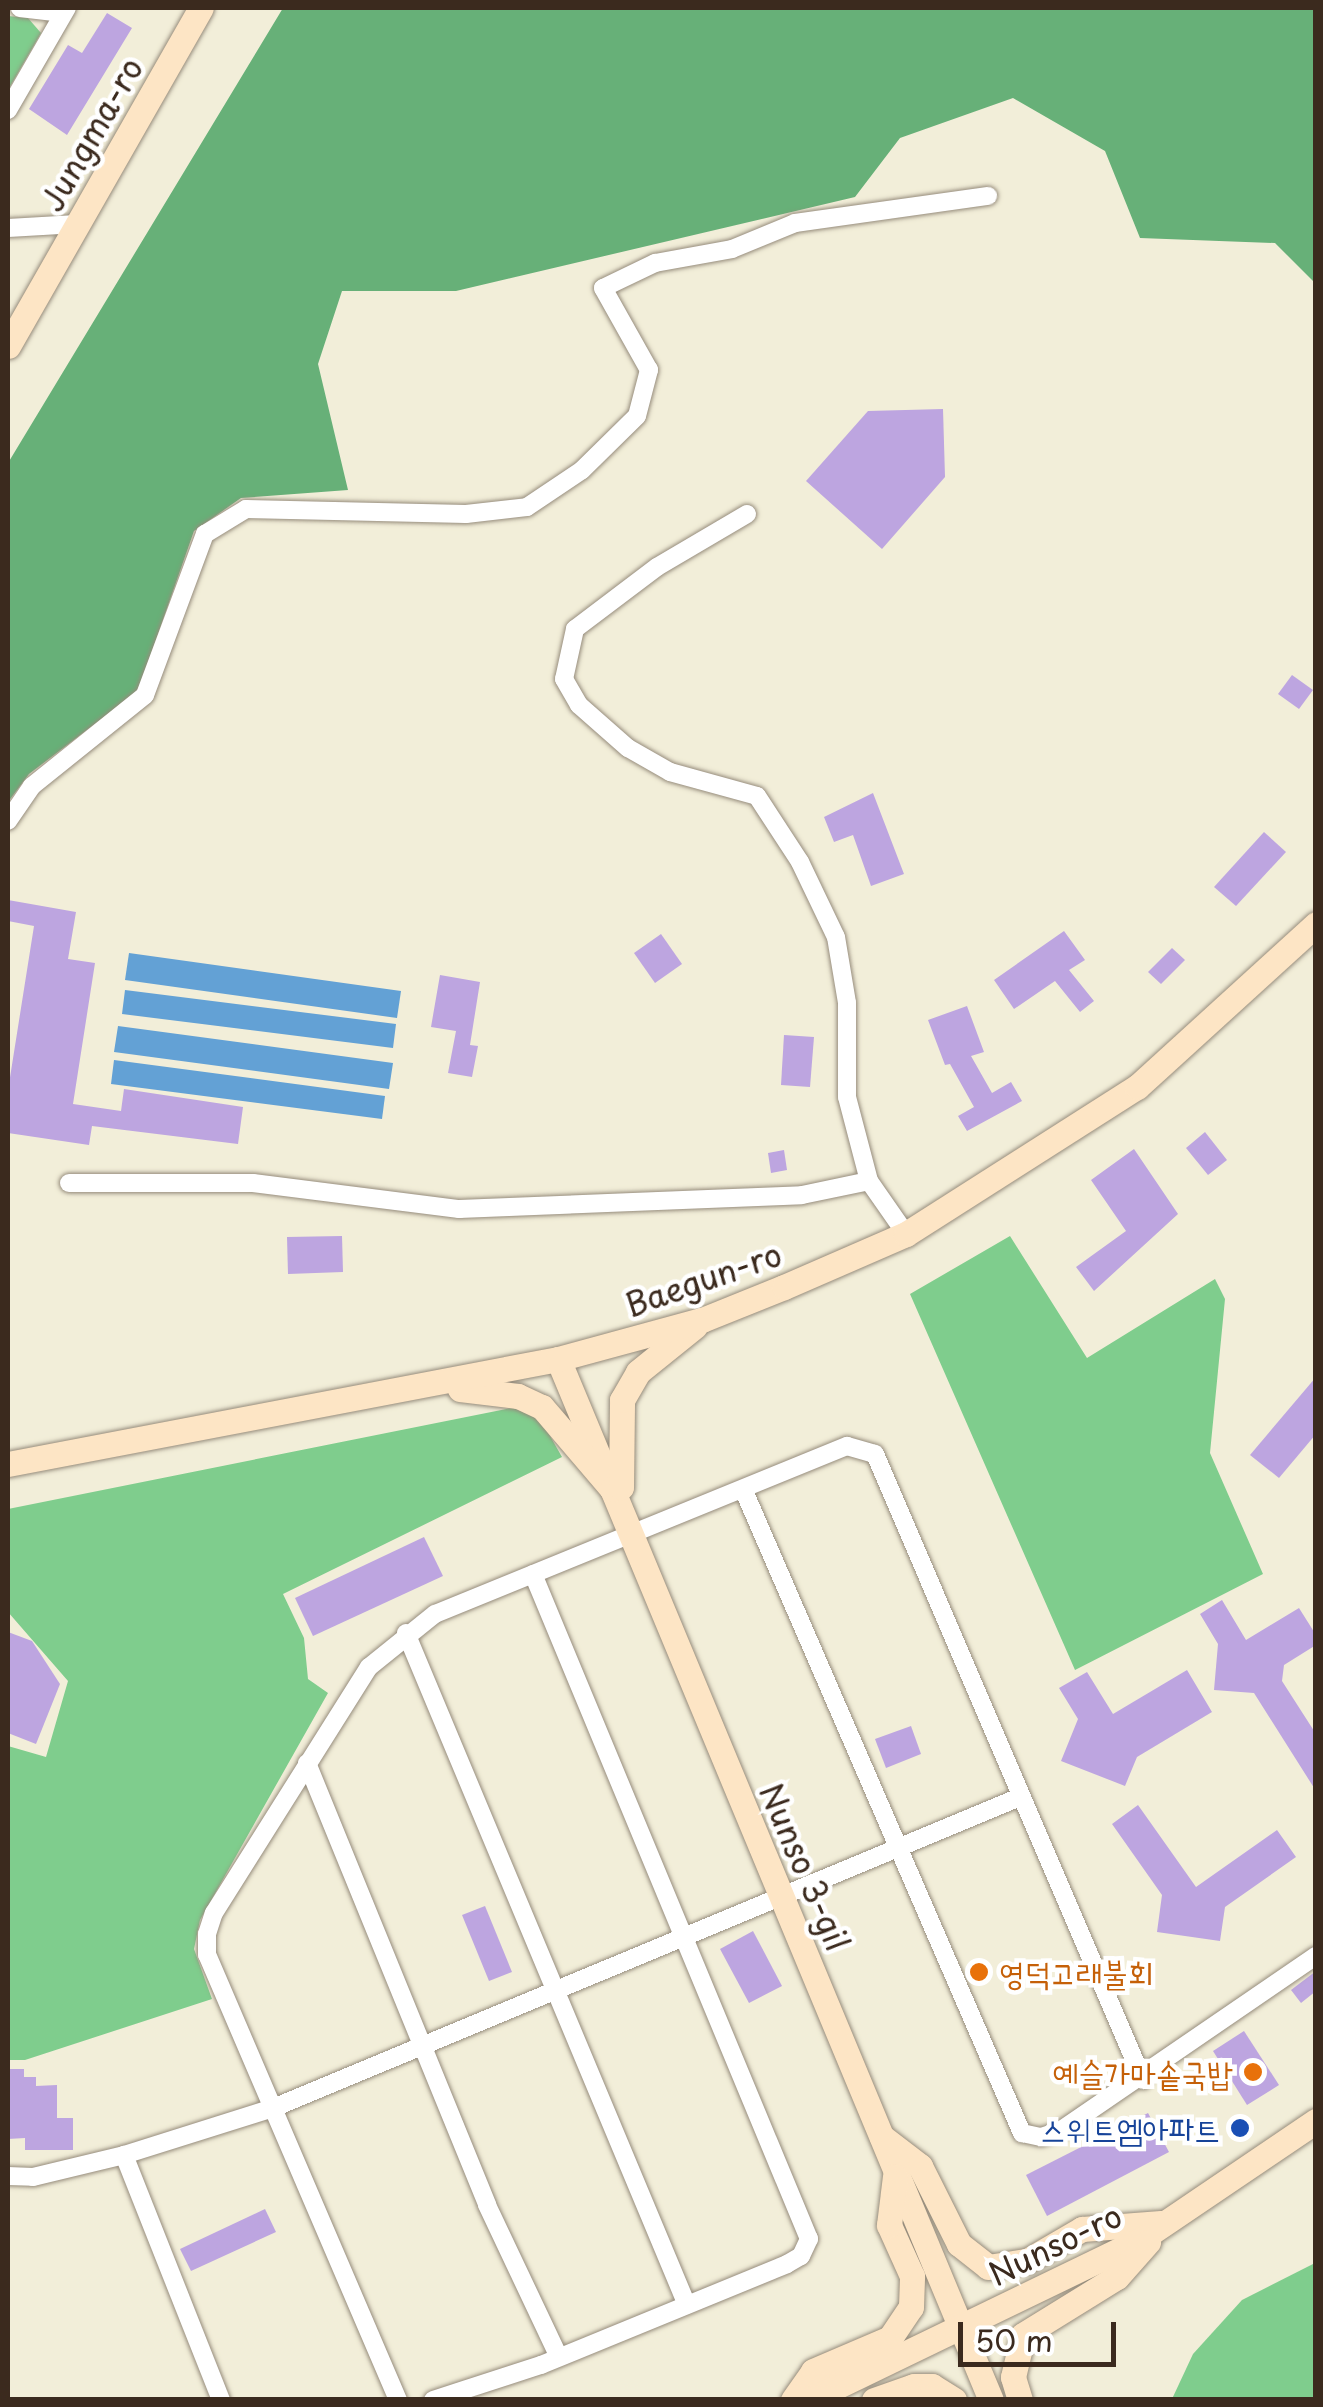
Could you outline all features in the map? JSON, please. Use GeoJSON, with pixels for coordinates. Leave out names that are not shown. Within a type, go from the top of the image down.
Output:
{"type":"FeatureCollection","features":[{"type":"Feature","properties":{"kind":"street"},"geometry":{"type":"LineString","coordinates":[[8,110],[65,10],[20,8]]}},
{"type":"Feature","properties":{"kind":"street","name":"Jungma-ro"},"geometry":{"type":"LineString","coordinates":[[8,346],[201,8]]}},
{"type":"Feature","properties":{"kind":"street"},"geometry":{"type":"LineString","coordinates":[[8,821],[32,786],[145,695],[206,534],[246,509],[466,514],[527,507],[582,470],[637,416],[649,370],[603,288],[656,263],[732,248],[795,223],[988,196]]}},
{"type":"Feature","properties":{"kind":"street"},"geometry":{"type":"LineString","coordinates":[[8,228],[77,224]]}},
{"type":"Feature","properties":{"kind":"street"},"geometry":{"type":"LineString","coordinates":[[748,514],[657,568],[575,628],[564,679],[580,705],[628,748],[670,772],[757,796],[800,862],[836,936],[847,1003],[847,1098],[868,1181],[906,1234]]}},
{"type":"Feature","properties":{"kind":"street","name":"Baegun-ro"},"geometry":{"type":"LineString","coordinates":[[8,1464],[440,1386],[558,1360],[702,1320],[906,1234],[1137,1087],[1316,924]]}},
{"type":"Feature","properties":{"kind":"street"},"geometry":{"type":"LineString","coordinates":[[69,1183],[252,1183],[459,1209],[802,1195],[868,1181]]}},
{"type":"Feature","properties":{"kind":"street"},"geometry":{"type":"LineString","coordinates":[[440,1386],[518,1396],[542,1407],[612,1489],[621,1487],[622,1400],[638,1372],[702,1320]]}},
{"type":"Feature","properties":{"kind":"street","name":"Nunso 3-gil"},"geometry":{"type":"LineString","coordinates":[[558,1360],[991,2400]]}},
{"type":"Feature","properties":{"kind":"street"},"geometry":{"type":"LineString","coordinates":[[398,2400],[207,1955],[207,1934],[214,1912],[368,1667],[406,1633],[435,1614],[744,1491],[846,1446],[875,1454],[1143,2080]]}},
{"type":"Feature","properties":{"kind":"street"},"geometry":{"type":"LineString","coordinates":[[744,1491],[894,1846],[1022,2133],[1041,2137],[1060,2131],[1143,2080],[1316,1956]]}},
{"type":"Feature","properties":{"kind":"street"},"geometry":{"type":"LineString","coordinates":[[433,2400],[559,2358],[802,2256],[809,2239],[534,1574]]}},
{"type":"Feature","properties":{"kind":"street"},"geometry":{"type":"LineString","coordinates":[[406,1633],[687,2305]]}},
{"type":"Feature","properties":{"kind":"street"},"geometry":{"type":"LineString","coordinates":[[307,1762],[421,2048],[559,2358]]}},
{"type":"Feature","properties":{"kind":"street"},"geometry":{"type":"LineString","coordinates":[[8,2176],[33,2177],[124,2155],[273,2108],[894,1846],[1020,1797]]}},
{"type":"Feature","properties":{"kind":"street","name":"Nunso-ro"},"geometry":{"type":"LineString","coordinates":[[809,2400],[1166,2222],[1316,2122]]}},
{"type":"Feature","properties":{"kind":"street"},"geometry":{"type":"LineString","coordinates":[[881,2136],[920,2166],[959,2244],[988,2266],[1027,2261],[1082,2229],[1166,2222]]}},
{"type":"Feature","properties":{"kind":"street"},"geometry":{"type":"LineString","coordinates":[[124,2155],[221,2400]]}},
{"type":"Feature","properties":{"kind":"street"},"geometry":{"type":"LineString","coordinates":[[793,2400],[813,2371],[890,2338],[911,2307],[912,2276],[889,2225],[896,2171]]}},
{"type":"Feature","properties":{"kind":"street"},"geometry":{"type":"LineString","coordinates":[[1020,2400],[1014,2377],[1023,2335],[1117,2277],[1166,2222]]}},
{"type":"Feature","properties":{"kind":"street"},"geometry":{"type":"LineString","coordinates":[[874,2400],[914,2386],[932,2386],[954,2400]]}},
{"type":"Feature","properties":{"kind":"green space"},"geometry":{"type":"Polygon","coordinates":[[[283,8],[1315,8],[1315,283],[1275,243],[1140,238],[1105,151],[1013,98],[900,138],[855,197],[456,291],[342,291],[318,364],[348,490],[241,498],[194,531],[138,691],[29,774],[8,802],[8,463],[283,8]]]}},
{"type":"Feature","properties":{"kind":"green space"},"geometry":{"type":"Polygon","coordinates":[[[8,16],[28,18],[41,33],[8,90],[8,16]]]}},
{"type":"Feature","properties":{"kind":"green space"},"geometry":{"type":"Polygon","coordinates":[[[1010,1236],[1087,1358],[1215,1279],[1225,1299],[1210,1453],[1263,1574],[1075,1670],[910,1294],[1010,1236]]]}},
{"type":"Feature","properties":{"kind":"green space"},"geometry":{"type":"Polygon","coordinates":[[[516,1407],[541,1420],[562,1457],[283,1594],[304,1638],[308,1679],[328,1693],[200,1920],[194,1949],[212,1999],[25,2060],[8,2060],[8,1746],[46,1757],[68,1681],[8,1612],[8,1509],[516,1407]]]}},
{"type":"Feature","properties":{"kind":"green space"},"geometry":{"type":"Polygon","coordinates":[[[1315,2263],[1315,2399],[1172,2399],[1193,2354],[1242,2300],[1315,2263]]]}},
{"type":"Feature","properties":{"kind":"water"},"geometry":{"type":"Polygon","coordinates":[[[129,953],[401,991],[397,1018],[125,980],[129,953]]]}},
{"type":"Feature","properties":{"kind":"water"},"geometry":{"type":"Polygon","coordinates":[[[125,990],[396,1024],[393,1048],[122,1014],[125,990]]]}},
{"type":"Feature","properties":{"kind":"water"},"geometry":{"type":"Polygon","coordinates":[[[118,1026],[393,1063],[389,1089],[114,1052],[118,1026]]]}},
{"type":"Feature","properties":{"kind":"water"},"geometry":{"type":"Polygon","coordinates":[[[114,1060],[385,1096],[382,1119],[111,1084],[114,1060]]]}},
{"type":"Feature","properties":{"kind":"building"},"geometry":{"type":"Polygon","coordinates":[[[107,13],[132,28],[67,135],[29,109],[68,45],[82,53],[107,13]]]}},
{"type":"Feature","properties":{"kind":"building"},"geometry":{"type":"Polygon","coordinates":[[[943,409],[945,477],[882,549],[806,481],[868,411],[943,409]]]}},
{"type":"Feature","properties":{"kind":"building"},"geometry":{"type":"Polygon","coordinates":[[[1292,675],[1313,690],[1299,709],[1278,694],[1292,675]]]}},
{"type":"Feature","properties":{"kind":"building"},"geometry":{"type":"Polygon","coordinates":[[[873,793],[904,874],[871,886],[853,835],[834,842],[824,817],[873,793]]]}},
{"type":"Feature","properties":{"kind":"building"},"geometry":{"type":"Polygon","coordinates":[[[1264,832],[1286,852],[1236,906],[1214,887],[1264,832]]]}},
{"type":"Feature","properties":{"kind":"building"},"geometry":{"type":"Polygon","coordinates":[[[8,900],[76,912],[68,959],[95,963],[73,1104],[121,1111],[124,1089],[243,1107],[238,1144],[92,1126],[89,1145],[8,1133],[8,1090],[34,926],[8,921],[8,900]]]}},
{"type":"Feature","properties":{"kind":"building"},"geometry":{"type":"Polygon","coordinates":[[[1064,931],[1085,960],[1069,970],[1094,1001],[1080,1012],[1055,981],[1014,1009],[994,980],[1064,931]]]}},
{"type":"Feature","properties":{"kind":"building"},"geometry":{"type":"Polygon","coordinates":[[[661,934],[682,964],[655,983],[634,953],[661,934]]]}},
{"type":"Feature","properties":{"kind":"building"},"geometry":{"type":"Polygon","coordinates":[[[1172,948],[1185,960],[1161,984],[1148,972],[1172,948]]]}},
{"type":"Feature","properties":{"kind":"building"},"geometry":{"type":"Polygon","coordinates":[[[440,975],[480,982],[470,1045],[478,1046],[472,1077],[448,1073],[456,1031],[431,1027],[440,975]]]}},
{"type":"Feature","properties":{"kind":"building"},"geometry":{"type":"Polygon","coordinates":[[[967,1006],[984,1052],[971,1056],[992,1093],[1011,1082],[1022,1101],[967,1131],[958,1116],[974,1107],[950,1064],[945,1065],[928,1020],[967,1006]]]}},
{"type":"Feature","properties":{"kind":"building"},"geometry":{"type":"Polygon","coordinates":[[[784,1035],[814,1037],[810,1087],[781,1085],[784,1035]]]}},
{"type":"Feature","properties":{"kind":"building"},"geometry":{"type":"Polygon","coordinates":[[[1205,1132],[1227,1160],[1208,1175],[1186,1148],[1205,1132]]]}},
{"type":"Feature","properties":{"kind":"building"},"geometry":{"type":"Polygon","coordinates":[[[1134,1149],[1178,1214],[1094,1291],[1076,1267],[1126,1231],[1091,1180],[1134,1149]]]}},
{"type":"Feature","properties":{"kind":"building"},"geometry":{"type":"Polygon","coordinates":[[[784,1150],[787,1170],[771,1173],[768,1153],[784,1150]]]}},
{"type":"Feature","properties":{"kind":"building"},"geometry":{"type":"Polygon","coordinates":[[[342,1236],[343,1272],[288,1274],[287,1237],[342,1236]]]}},
{"type":"Feature","properties":{"kind":"building"},"geometry":{"type":"Polygon","coordinates":[[[1316,1377],[1316,1434],[1279,1478],[1250,1455],[1316,1377]]]}},
{"type":"Feature","properties":{"kind":"building"},"geometry":{"type":"Polygon","coordinates":[[[424,1537],[443,1576],[313,1636],[295,1598],[424,1537]]]}},
{"type":"Feature","properties":{"kind":"building"},"geometry":{"type":"Polygon","coordinates":[[[1222,1600],[1246,1640],[1299,1608],[1316,1635],[1316,1645],[1284,1665],[1282,1681],[1316,1734],[1316,1791],[1254,1693],[1214,1690],[1218,1644],[1200,1614],[1222,1600]]]}},
{"type":"Feature","properties":{"kind":"building"},"geometry":{"type":"Polygon","coordinates":[[[8,1632],[32,1641],[60,1684],[36,1744],[8,1733],[8,1632]]]}},
{"type":"Feature","properties":{"kind":"building"},"geometry":{"type":"Polygon","coordinates":[[[1187,1670],[1212,1712],[1137,1757],[1125,1786],[1061,1761],[1078,1719],[1059,1688],[1087,1672],[1113,1714],[1187,1670]]]}},
{"type":"Feature","properties":{"kind":"building"},"geometry":{"type":"Polygon","coordinates":[[[911,1726],[921,1754],[886,1768],[875,1739],[911,1726]]]}},
{"type":"Feature","properties":{"kind":"building"},"geometry":{"type":"Polygon","coordinates":[[[1138,1805],[1196,1887],[1277,1830],[1296,1857],[1225,1907],[1220,1941],[1157,1932],[1162,1895],[1112,1824],[1138,1805]]]}},
{"type":"Feature","properties":{"kind":"building"},"geometry":{"type":"Polygon","coordinates":[[[485,1906],[512,1972],[489,1981],[462,1915],[485,1906]]]}},
{"type":"Feature","properties":{"kind":"building"},"geometry":{"type":"Polygon","coordinates":[[[753,1931],[782,1986],[749,2003],[720,1949],[753,1931]]]}},
{"type":"Feature","properties":{"kind":"building"},"geometry":{"type":"Polygon","coordinates":[[[1316,1971],[1316,1991],[1301,2003],[1291,1990],[1316,1971]]]}},
{"type":"Feature","properties":{"kind":"building"},"geometry":{"type":"Polygon","coordinates":[[[1244,2031],[1279,2085],[1247,2105],[1213,2051],[1244,2031]]]}},
{"type":"Feature","properties":{"kind":"building"},"geometry":{"type":"Polygon","coordinates":[[[8,2069],[24,2069],[24,2077],[36,2077],[36,2086],[57,2085],[57,2118],[73,2118],[73,2150],[25,2150],[25,2138],[8,2139],[8,2069]]]}},
{"type":"Feature","properties":{"kind":"building"},"geometry":{"type":"Polygon","coordinates":[[[1148,2113],[1169,2152],[1047,2216],[1026,2175],[1148,2113]]]}},
{"type":"Feature","properties":{"kind":"building"},"geometry":{"type":"Polygon","coordinates":[[[265,2209],[276,2232],[191,2271],[180,2249],[265,2209]]]}},
{"type":"Feature","properties":{"kind":"place","name":"영덕고래불회"},"geometry":{"type":"Point","coordinates":[979,1972]}},
{"type":"Feature","properties":{"kind":"place","name":"예슬가마솥국밥"},"geometry":{"type":"Point","coordinates":[1253,2072]}},
{"type":"Feature","properties":{"kind":"place","name":"스위트엠아파트"},"geometry":{"type":"Point","coordinates":[1240,2128]}}]}
